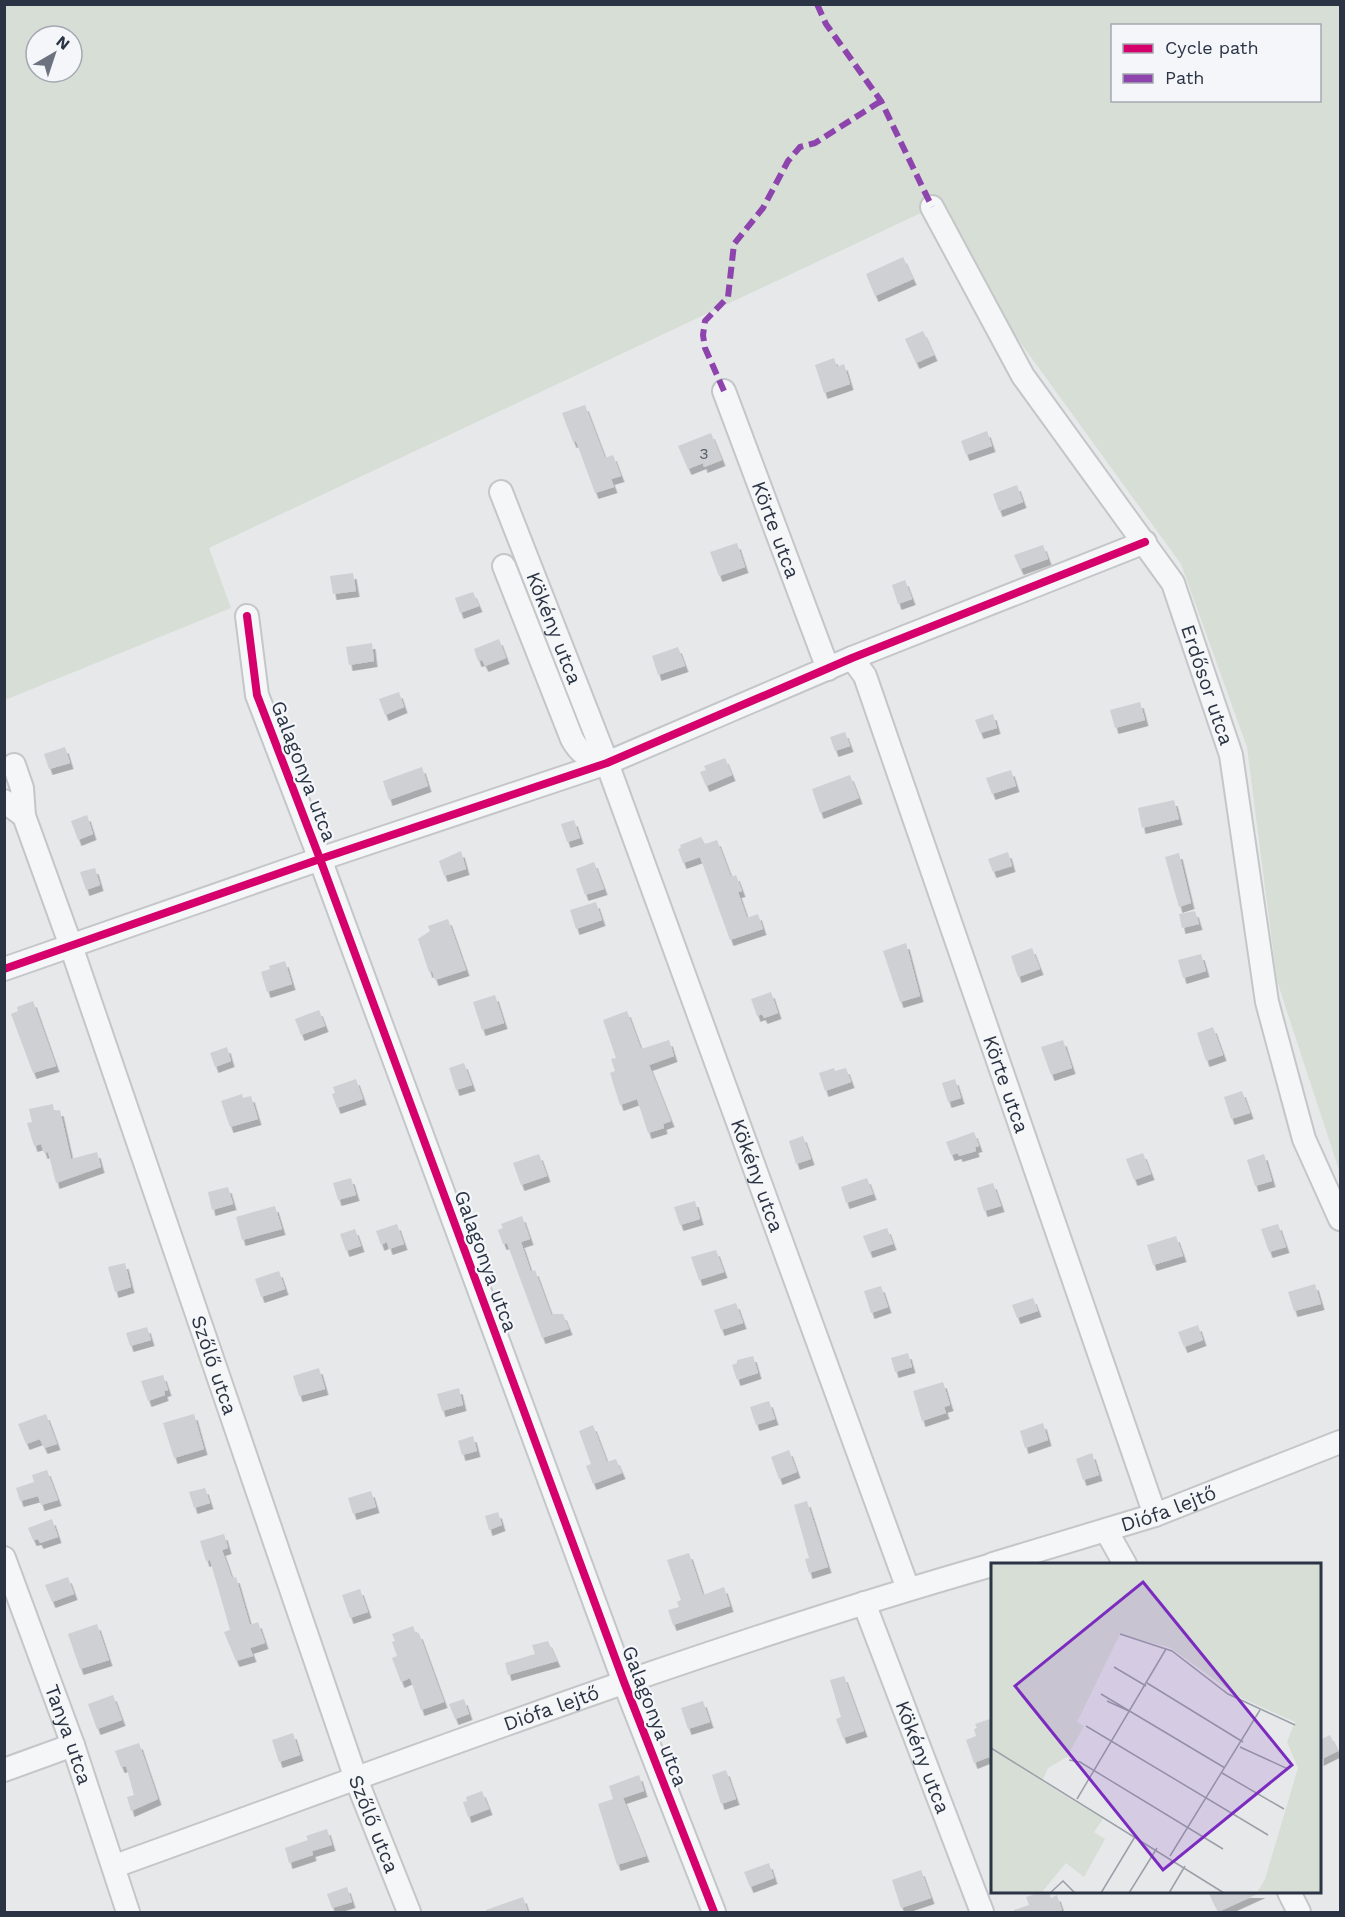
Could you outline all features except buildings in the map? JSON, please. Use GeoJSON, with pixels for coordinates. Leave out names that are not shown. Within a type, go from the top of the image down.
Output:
{"type":"FeatureCollection","features":[{"type":"Feature","properties":{"kind":"street","name":"Erdősor utca"},"geometry":{"type":"LineString","coordinates":[[932,207],[1023,376],[1173,583],[1231,755],[1267,1002],[1304,1139],[1341,1219]]}},
{"type":"Feature","properties":{"kind":"street","name":"Körte utca"},"geometry":{"type":"LineString","coordinates":[[724,391],[828,669]]}},
{"type":"Feature","properties":{"kind":"street","name":"Kökény utca"},"geometry":{"type":"LineString","coordinates":[[501,492],[607,763],[908,1589]]}},
{"type":"Feature","properties":{"kind":"street"},"geometry":{"type":"LineString","coordinates":[[4,969],[320,859],[607,763],[852,658],[1145,542]]}},
{"type":"Feature","properties":{"kind":"street","name":"Kökény utca"},"geometry":{"type":"LineString","coordinates":[[504,566],[572,740],[578,751],[591,759],[607,763]]}},
{"type":"Feature","properties":{"kind":"street","name":"Galagonya utca"},"geometry":{"type":"LineString","coordinates":[[247,616],[257,695],[320,859],[624,1682],[714,1912]]}},
{"type":"Feature","properties":{"kind":"street","name":"Körte utca"},"geometry":{"type":"LineString","coordinates":[[852,658],[865,676],[1155,1515]]}},
{"type":"Feature","properties":{"kind":"street","name":"Szőlő utca"},"geometry":{"type":"LineString","coordinates":[[14,765],[22,788],[24,816],[71,946],[356,1779],[409,1912]]}},
{"type":"Feature","properties":{"kind":"street"},"geometry":{"type":"LineString","coordinates":[[4,801],[24,816]]}},
{"type":"Feature","properties":{"kind":"street","name":"Diófa lejtő"},"geometry":{"type":"LineString","coordinates":[[1000,1563],[1107,1532],[1155,1515],[1341,1442]]}},
{"type":"Feature","properties":{"kind":"street"},"geometry":{"type":"LineString","coordinates":[[1107,1532],[1124,1563]]}},
{"type":"Feature","properties":{"kind":"street","name":"Tanya utca"},"geometry":{"type":"LineString","coordinates":[[5,1561],[73,1745],[115,1866],[128,1912]]}},
{"type":"Feature","properties":{"kind":"street","name":"Diófa lejtő"},"geometry":{"type":"LineString","coordinates":[[115,1866],[624,1682],[908,1589],[991,1566]]}},
{"type":"Feature","properties":{"kind":"street","name":"Kökény utca"},"geometry":{"type":"LineString","coordinates":[[864,1603],[982,1912]]}},
{"type":"Feature","properties":{"kind":"street"},"geometry":{"type":"LineString","coordinates":[[4,1770],[73,1745]]}},
{"type":"Feature","properties":{"kind":"street"},"geometry":{"type":"LineString","coordinates":[[1290,1893],[1299,1912]]}},
{"type":"Feature","properties":{"kind":"shaded area"},"geometry":{"type":"Polygon","coordinates":[[[5,5],[1340,5],[1340,1173],[1277,981],[1247,747],[1181,564],[925,211],[209,548],[231,608],[5,700],[5,5]]]}},
{"type":"Feature","properties":{"kind":"marked path"},"geometry":{"type":"LineString","coordinates":[[817,4],[826,24],[881,101],[932,207]]}},
{"type":"Feature","properties":{"kind":"marked path"},"geometry":{"type":"LineString","coordinates":[[724,391],[705,348],[703,335],[705,321],[728,297],[734,244],[763,208],[788,161],[800,147],[815,143],[881,101]]}},
{"type":"Feature","properties":{"kind":"cycle path"},"geometry":{"type":"LineString","coordinates":[[4,969],[320,859],[607,763],[852,658],[1145,542]]}},
{"type":"Feature","properties":{"kind":"cycle path"},"geometry":{"type":"LineString","coordinates":[[247,616],[257,695],[320,859],[624,1682],[714,1912]]}}]}
